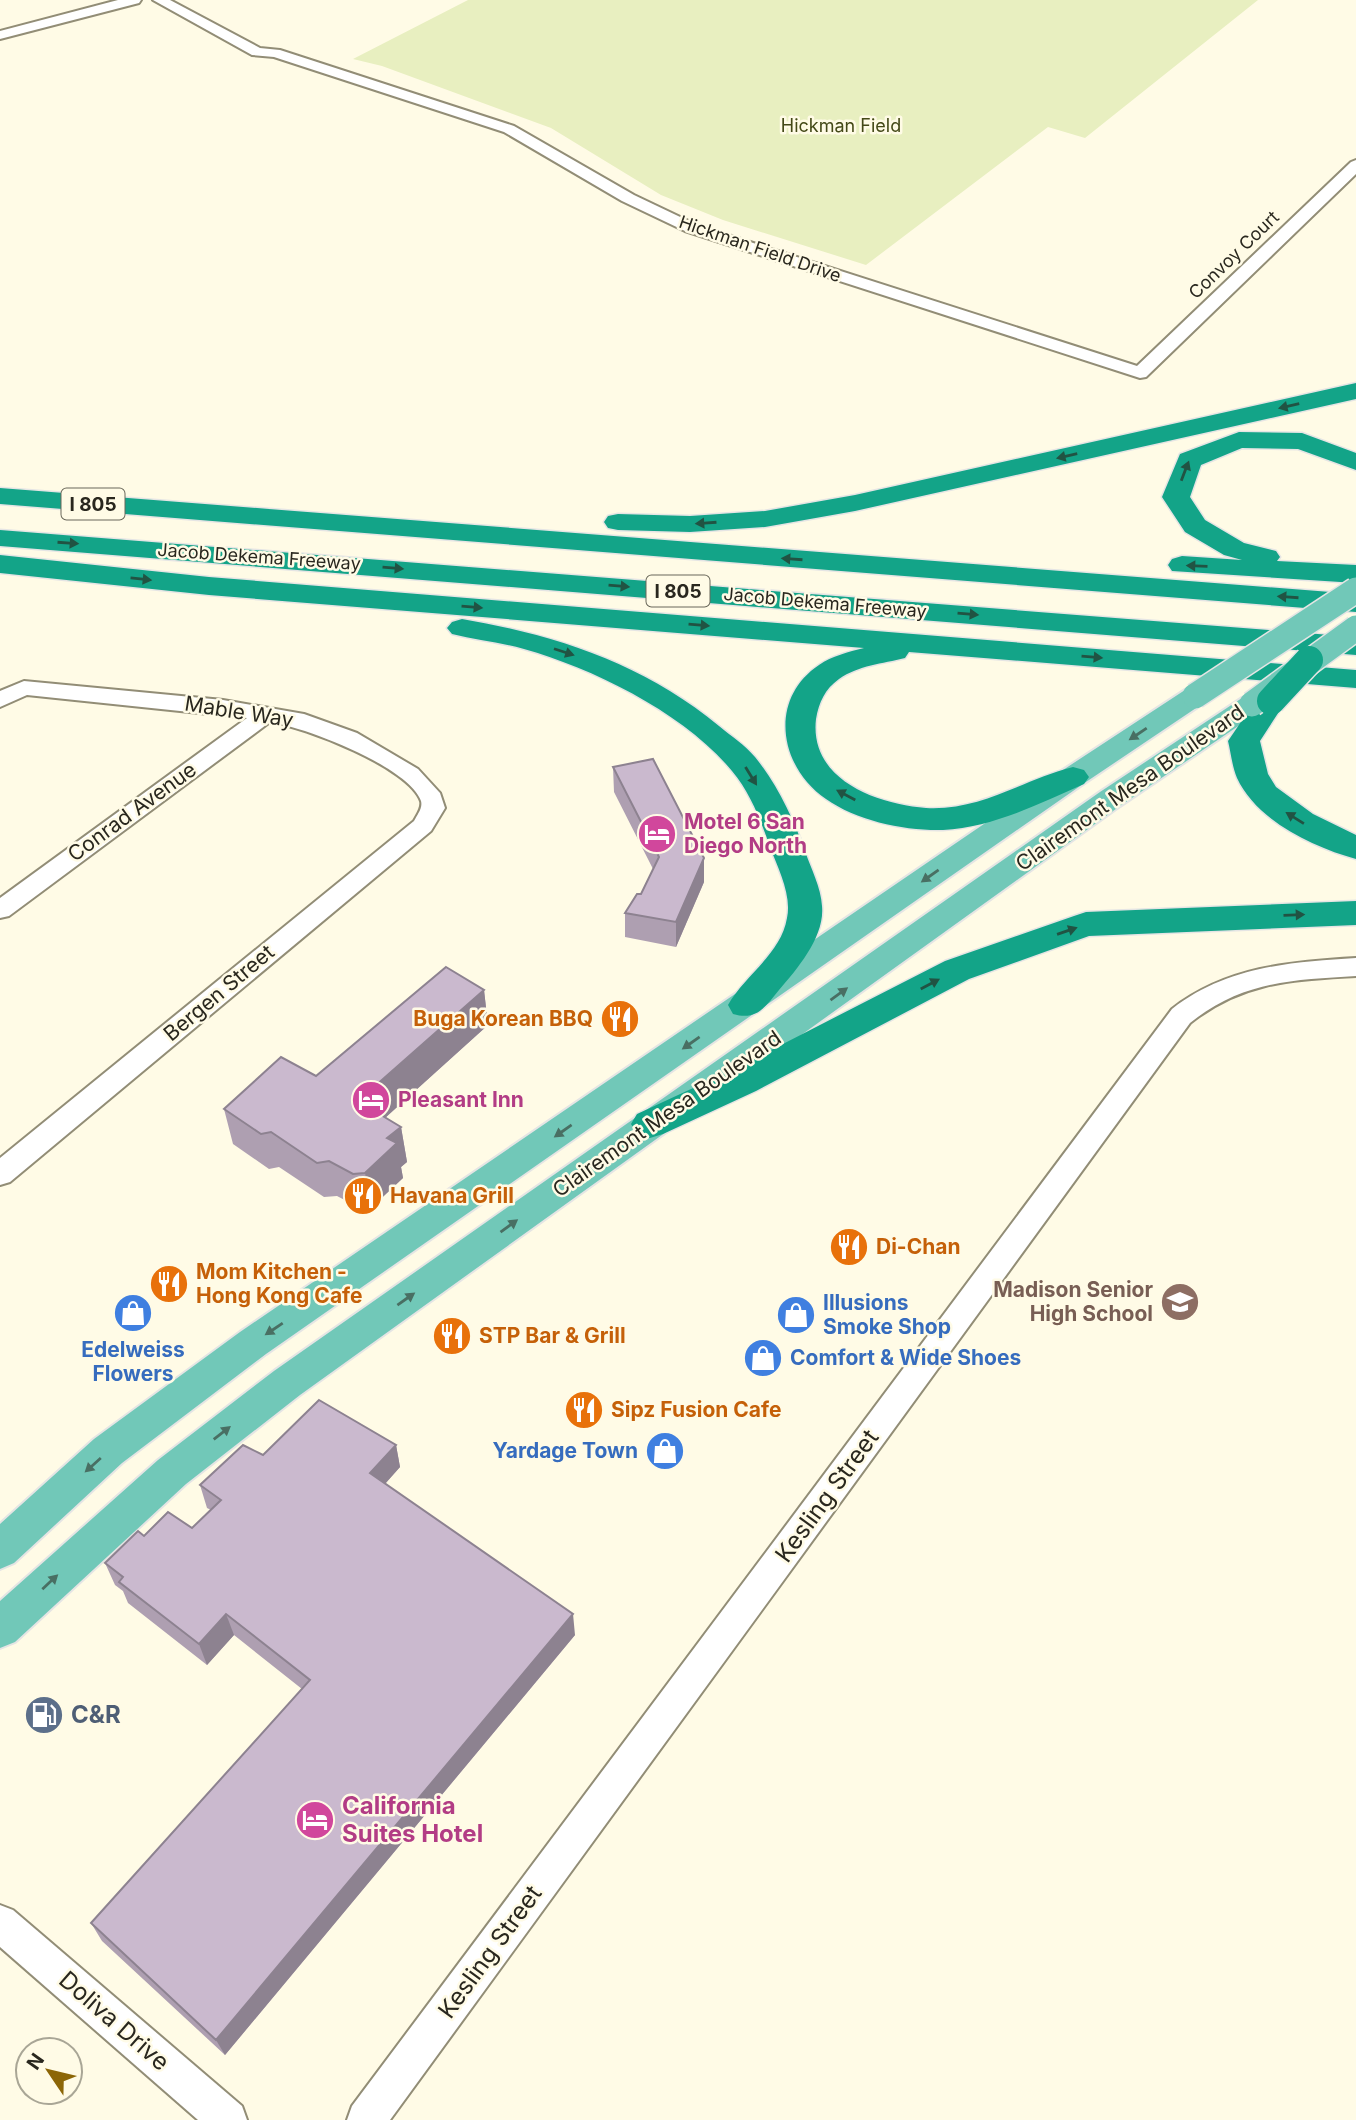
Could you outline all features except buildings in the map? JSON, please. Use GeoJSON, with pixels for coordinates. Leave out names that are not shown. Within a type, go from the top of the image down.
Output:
{"type":"FeatureCollection","features":[{"type":"Feature","properties":{"kind":"highway"},"geometry":{"type":"LineString","coordinates":[[185,511],[690,524],[765,519],[855,503],[1356,391]]}},
{"type":"Feature","properties":{"kind":"highway"},"geometry":{"type":"LineString","coordinates":[[1314,570],[1234,549],[1195,526],[1176,497],[1189,460],[1239,440],[1302,441],[1356,461]]}},
{"type":"Feature","properties":{"kind":"highway","name":"Jacob Dekema Freeway"},"geometry":{"type":"LineString","coordinates":[[0,496],[1356,603]]}},
{"type":"Feature","properties":{"kind":"highway","name":"Jacob Dekema Freeway"},"geometry":{"type":"LineString","coordinates":[[0,538],[1356,646]]}},
{"type":"Feature","properties":{"kind":"highway"},"geometry":{"type":"LineString","coordinates":[[836,562],[1084,562],[1314,570],[1356,574]]}},
{"type":"Feature","properties":{"kind":"highway"},"geometry":{"type":"LineString","coordinates":[[0,564],[209,586],[1024,651],[1309,668],[1356,679]]}},
{"type":"Feature","properties":{"kind":"highway"},"geometry":{"type":"LineString","coordinates":[[209,586],[413,622],[500,633],[573,654],[642,687],[699,724],[747,767],[781,828],[806,906],[804,921],[795,945],[746,1005]]}},
{"type":"Feature","properties":{"kind":"highway"},"geometry":{"type":"LineString","coordinates":[[1024,651],[922,650],[852,660],[828,672],[808,690],[801,709],[802,747],[813,768],[827,784],[847,797],[878,810],[911,816],[942,819],[989,812],[1073,777]]}},
{"type":"Feature","properties":{"kind":"highway"},"geometry":{"type":"LineString","coordinates":[[1309,668],[1356,685]]}},
{"type":"Feature","properties":{"kind":"highway"},"geometry":{"type":"LineString","coordinates":[[1309,668],[1261,702],[1244,741],[1256,783],[1282,810],[1315,830],[1356,848]]}},
{"type":"Feature","properties":{"kind":"highway"},"geometry":{"type":"LineString","coordinates":[[650,1124],[743,1081],[957,970],[1086,925],[1356,913]]}},
{"type":"Feature","properties":{"kind":"main road","name":"Clairemont Mesa Boulevard"},"geometry":{"type":"LineString","coordinates":[[0,1550],[108,1451],[186,1391],[1073,777],[1356,590]]}},
{"type":"Feature","properties":{"kind":"main road"},"geometry":{"type":"LineString","coordinates":[[1309,668],[1356,628]]}},
{"type":"Feature","properties":{"kind":"main road","name":"Clairemont Mesa Boulevard"},"geometry":{"type":"LineString","coordinates":[[0,1628],[172,1472],[287,1383],[1110,799],[1261,702]]}},
{"type":"Feature","properties":{"kind":"street"},"geometry":{"type":"LineString","coordinates":[[0,35],[134,0]]}},
{"type":"Feature","properties":{"kind":"street","name":"Hickman Field Drive"},"geometry":{"type":"LineString","coordinates":[[160,0],[257,52],[275,53],[509,129],[628,198],[691,228],[1140,373]]}},
{"type":"Feature","properties":{"kind":"street","name":"Hickman Field Drive"},"geometry":{"type":"LineString","coordinates":[[184,0],[272,47],[275,53]]}},
{"type":"Feature","properties":{"kind":"street","name":"Convoy Court"},"geometry":{"type":"LineString","coordinates":[[1140,373],[1356,165]]}},
{"type":"Feature","properties":{"kind":"street","name":"Mable Way"},"geometry":{"type":"LineString","coordinates":[[7,695],[24,688],[210,706],[296,719],[349,738],[410,774],[432,798],[433,808]]}},
{"type":"Feature","properties":{"kind":"street","name":"Conrad Avenue"},"geometry":{"type":"LineString","coordinates":[[0,910],[265,715]]}},
{"type":"Feature","properties":{"kind":"street","name":"Bergen Street"},"geometry":{"type":"LineString","coordinates":[[0,1174],[423,826],[433,808]]}},
{"type":"Feature","properties":{"kind":"street","name":"Kesling Street"},"geometry":{"type":"LineString","coordinates":[[366,2120],[1181,1016],[1209,995],[1248,981],[1304,969],[1354,971]]}},
{"type":"Feature","properties":{"kind":"street","name":"Doliva Drive"},"geometry":{"type":"LineString","coordinates":[[0,1923],[228,2120]]}},
{"type":"Feature","properties":{"kind":"green space","name":"Hickman Field"},"geometry":{"type":"Polygon","coordinates":[[[468,0],[1258,0],[1085,138],[1048,127],[866,265],[723,220],[661,195],[551,128],[382,66],[353,59],[468,0]]]}},
{"type":"Feature","properties":{"kind":"place","name":"Motel 6 San Diego North"},"geometry":{"type":"Point","coordinates":[657,834]}},
{"type":"Feature","properties":{"kind":"place","name":"Buga Korean BBQ"},"geometry":{"type":"Point","coordinates":[620,1019]}},
{"type":"Feature","properties":{"kind":"place","name":"Pleasant Inn"},"geometry":{"type":"Point","coordinates":[371,1100]}},
{"type":"Feature","properties":{"kind":"place","name":"Havana Grill"},"geometry":{"type":"Point","coordinates":[363,1196]}},
{"type":"Feature","properties":{"kind":"place","name":"Di-Chan"},"geometry":{"type":"Point","coordinates":[849,1247]}},
{"type":"Feature","properties":{"kind":"place","name":"Mom Kitchen - Hong Kong Cafe"},"geometry":{"type":"Point","coordinates":[169,1284]}},
{"type":"Feature","properties":{"kind":"place","name":"Madison Senior High School"},"geometry":{"type":"Point","coordinates":[1180,1302]}},
{"type":"Feature","properties":{"kind":"place","name":"Edelweiss Flowers"},"geometry":{"type":"Point","coordinates":[133,1313]}},
{"type":"Feature","properties":{"kind":"place","name":"Illusions Smoke Shop"},"geometry":{"type":"Point","coordinates":[796,1315]}},
{"type":"Feature","properties":{"kind":"place","name":"STP Bar & Grill"},"geometry":{"type":"Point","coordinates":[452,1336]}},
{"type":"Feature","properties":{"kind":"place","name":"Comfort & Wide Shoes"},"geometry":{"type":"Point","coordinates":[763,1358]}},
{"type":"Feature","properties":{"kind":"place","name":"Sipz Fusion Cafe"},"geometry":{"type":"Point","coordinates":[584,1410]}},
{"type":"Feature","properties":{"kind":"place","name":"Yardage Town"},"geometry":{"type":"Point","coordinates":[665,1451]}},
{"type":"Feature","properties":{"kind":"place","name":"C&R"},"geometry":{"type":"Point","coordinates":[44,1715]}},
{"type":"Feature","properties":{"kind":"place","name":"California Suites Hotel"},"geometry":{"type":"Point","coordinates":[315,1820]}}]}
